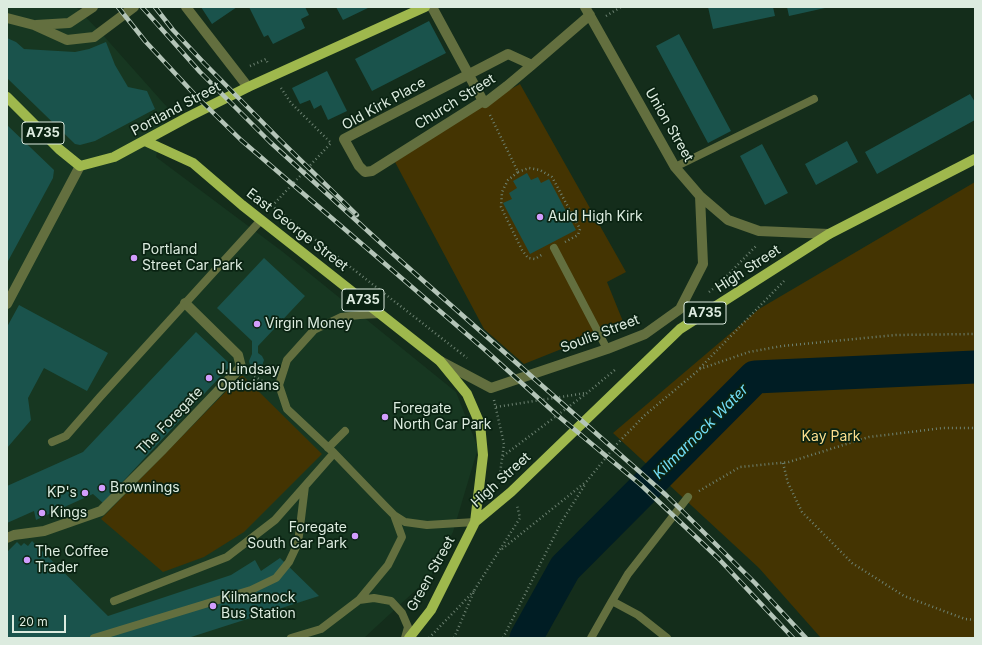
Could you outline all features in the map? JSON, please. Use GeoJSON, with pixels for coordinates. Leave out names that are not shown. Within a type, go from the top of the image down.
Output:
{"type":"FeatureCollection","features":[{"type":"Feature","properties":{"kind":"main road","name":"Portland Street"},"geometry":{"type":"LineString","coordinates":[[80,166],[114,157],[248,87],[426,7]]}},
{"type":"Feature","properties":{"kind":"main road","name":"A735"},"geometry":{"type":"LineString","coordinates":[[7,97],[59,149],[80,166]]}},
{"type":"Feature","properties":{"kind":"main road","name":"East George Street"},"geometry":{"type":"LineString","coordinates":[[145,141],[193,163],[262,220],[440,361],[467,394],[480,424],[483,455],[475,522]]}},
{"type":"Feature","properties":{"kind":"main road","name":"High Street"},"geometry":{"type":"LineString","coordinates":[[475,522],[511,492],[680,329],[829,234],[975,159]]}},
{"type":"Feature","properties":{"kind":"main road","name":"Green Street"},"geometry":{"type":"LineString","coordinates":[[408,638],[431,610],[475,522]]}},
{"type":"Feature","properties":{"kind":"street"},"geometry":{"type":"LineString","coordinates":[[34,25],[70,23],[93,7]]}},
{"type":"Feature","properties":{"kind":"street"},"geometry":{"type":"LineString","coordinates":[[7,18],[34,25],[67,40],[94,37],[134,7]]}},
{"type":"Feature","properties":{"kind":"street"},"geometry":{"type":"LineString","coordinates":[[186,7],[248,87]]}},
{"type":"Feature","properties":{"kind":"street"},"geometry":{"type":"LineString","coordinates":[[432,7],[483,101]]}},
{"type":"Feature","properties":{"kind":"street","name":"Church Street"},"geometry":{"type":"LineString","coordinates":[[365,172],[372,171],[483,101],[485,102],[532,65],[588,11]]}},
{"type":"Feature","properties":{"kind":"street","name":"Union Street"},"geometry":{"type":"LineString","coordinates":[[588,11],[675,167],[700,196],[728,220],[759,231],[829,234]]}},
{"type":"Feature","properties":{"kind":"street","name":"Old Kirk Place"},"geometry":{"type":"LineString","coordinates":[[365,172],[359,166],[344,139],[508,54],[532,65]]}},
{"type":"Feature","properties":{"kind":"street"},"geometry":{"type":"LineString","coordinates":[[7,304],[80,166]]}},
{"type":"Feature","properties":{"kind":"street","name":"Soulis Street"},"geometry":{"type":"LineString","coordinates":[[440,361],[491,388],[607,349],[645,334],[680,309],[703,264],[700,196]]}},
{"type":"Feature","properties":{"kind":"street"},"geometry":{"type":"LineString","coordinates":[[185,303],[238,355],[241,367]]}},
{"type":"Feature","properties":{"kind":"street","name":"The Foregate"},"geometry":{"type":"LineString","coordinates":[[7,538],[14,535],[44,531],[101,510],[161,451],[241,367]]}},
{"type":"Feature","properties":{"kind":"lane"},"geometry":{"type":"LineString","coordinates":[[675,167],[814,99]]}},
{"type":"Feature","properties":{"kind":"lane"},"geometry":{"type":"LineString","coordinates":[[52,442],[66,436],[185,303],[262,220]]}},
{"type":"Feature","properties":{"kind":"lane"},"geometry":{"type":"LineString","coordinates":[[554,248],[607,349]]}},
{"type":"Feature","properties":{"kind":"lane"},"geometry":{"type":"LineString","coordinates":[[381,314],[340,317],[314,330],[288,360],[279,385],[287,409],[394,515],[405,522],[427,525],[475,522]]}},
{"type":"Feature","properties":{"kind":"lane"},"geometry":{"type":"LineString","coordinates":[[114,601],[227,557],[275,520],[305,486],[345,431]]}},
{"type":"Feature","properties":{"kind":"lane"},"geometry":{"type":"LineString","coordinates":[[94,638],[251,590],[276,578],[289,562],[298,543],[305,486]]}},
{"type":"Feature","properties":{"kind":"lane"},"geometry":{"type":"LineString","coordinates":[[591,638],[628,574],[688,497]]}},
{"type":"Feature","properties":{"kind":"lane"},"geometry":{"type":"LineString","coordinates":[[291,638],[321,629],[359,600],[388,565],[402,537],[394,515]]}},
{"type":"Feature","properties":{"kind":"lane"},"geometry":{"type":"LineString","coordinates":[[359,600],[374,598],[391,601],[402,613],[408,627],[405,638]]}},
{"type":"Feature","properties":{"kind":"lane"},"geometry":{"type":"LineString","coordinates":[[612,601],[638,615],[667,638]]}},
{"type":"Feature","properties":{"kind":"path"},"geometry":{"type":"LineString","coordinates":[[236,71],[266,59],[273,76],[290,103],[331,143],[272,206]]}},
{"type":"Feature","properties":{"kind":"path"},"geometry":{"type":"LineString","coordinates":[[483,101],[518,172]]}},
{"type":"Feature","properties":{"kind":"path"},"geometry":{"type":"LineString","coordinates":[[529,168],[540,170],[552,177],[580,229],[578,234],[535,259],[528,258],[522,250],[501,207],[502,192],[508,180],[518,172],[529,168]]}},
{"type":"Feature","properties":{"kind":"path"},"geometry":{"type":"LineString","coordinates":[[503,638],[562,521],[587,481],[616,445],[640,420],[700,369],[786,279]]}},
{"type":"Feature","properties":{"kind":"path"},"geometry":{"type":"LineString","coordinates":[[700,369],[749,352],[782,346],[896,336],[975,334]]}},
{"type":"Feature","properties":{"kind":"path"},"geometry":{"type":"LineString","coordinates":[[241,367],[264,382],[279,385]]}},
{"type":"Feature","properties":{"kind":"path"},"geometry":{"type":"LineString","coordinates":[[496,407],[587,393]]}},
{"type":"Feature","properties":{"kind":"path"},"geometry":{"type":"LineString","coordinates":[[688,497],[740,467],[789,462],[869,437],[943,428],[975,428]]}},
{"type":"Feature","properties":{"kind":"path"},"geometry":{"type":"LineString","coordinates":[[783,463],[788,483],[802,512],[852,563],[904,596],[965,619],[975,620]]}},
{"type":"Feature","properties":{"kind":"path"},"geometry":{"type":"LineString","coordinates":[[454,638],[475,589],[496,555],[587,481]]}},
{"type":"Feature","properties":{"kind":"path"},"geometry":{"type":"LineString","coordinates":[[500,551],[520,518],[519,508],[511,492]]}},
{"type":"Feature","properties":{"kind":"path"},"geometry":{"type":"LineString","coordinates":[[429,638],[475,589]]}},
{"type":"Feature","properties":{"kind":"shaded area"},"geometry":{"type":"Polygon","coordinates":[[[7,7],[76,7],[167,107],[156,157],[283,252],[456,392],[478,448],[453,532],[431,576],[364,638],[7,638],[7,7]]]}},
{"type":"Feature","properties":{"kind":"green space"},"geometry":{"type":"Polygon","coordinates":[[[520,84],[626,272],[607,282],[624,324],[524,364],[484,329],[395,162],[485,103],[520,84]]]}},
{"type":"Feature","properties":{"kind":"green space","name":"Kay Park"},"geometry":{"type":"Polygon","coordinates":[[[975,182],[975,638],[821,638],[759,568],[613,433],[759,309],[975,182]]]}},
{"type":"Feature","properties":{"kind":"green space"},"geometry":{"type":"Polygon","coordinates":[[[242,375],[322,454],[244,532],[204,557],[163,572],[101,519],[242,375]]]}},
{"type":"Feature","properties":{"kind":"building"},"geometry":{"type":"Polygon","coordinates":[[[201,7],[237,7],[212,24],[201,7]]]}},
{"type":"Feature","properties":{"kind":"building"},"geometry":{"type":"Polygon","coordinates":[[[249,7],[305,7],[309,15],[301,19],[305,28],[273,44],[268,35],[264,37],[249,7]]]}},
{"type":"Feature","properties":{"kind":"building"},"geometry":{"type":"Polygon","coordinates":[[[336,7],[370,7],[343,20],[336,7]]]}},
{"type":"Feature","properties":{"kind":"building"},"geometry":{"type":"Polygon","coordinates":[[[708,7],[773,7],[775,16],[713,29],[708,7]]]}},
{"type":"Feature","properties":{"kind":"building"},"geometry":{"type":"Polygon","coordinates":[[[787,7],[825,7],[825,8],[789,16],[787,7]]]}},
{"type":"Feature","properties":{"kind":"building"},"geometry":{"type":"Polygon","coordinates":[[[429,21],[446,53],[372,91],[355,59],[429,21]]]}},
{"type":"Feature","properties":{"kind":"building"},"geometry":{"type":"Polygon","coordinates":[[[679,34],[731,131],[708,143],[656,46],[679,34]]]}},
{"type":"Feature","properties":{"kind":"building"},"geometry":{"type":"Polygon","coordinates":[[[7,38],[16,42],[24,49],[75,52],[89,49],[106,42],[115,65],[128,87],[147,91],[155,109],[95,141],[80,145],[75,144],[7,78],[7,38]]]}},
{"type":"Feature","properties":{"kind":"building"},"geometry":{"type":"Polygon","coordinates":[[[327,71],[347,111],[328,120],[321,105],[314,109],[310,100],[300,104],[292,88],[327,71]]]}},
{"type":"Feature","properties":{"kind":"building"},"geometry":{"type":"Polygon","coordinates":[[[970,94],[975,102],[975,120],[877,174],[865,152],[970,94]]]}},
{"type":"Feature","properties":{"kind":"building"},"geometry":{"type":"Polygon","coordinates":[[[7,125],[54,170],[53,178],[7,263],[7,125]]]}},
{"type":"Feature","properties":{"kind":"building"},"geometry":{"type":"Polygon","coordinates":[[[847,141],[858,162],[816,185],[805,164],[847,141]]]}},
{"type":"Feature","properties":{"kind":"building"},"geometry":{"type":"Polygon","coordinates":[[[762,144],[788,193],[765,205],[740,156],[762,144]]]}},
{"type":"Feature","properties":{"kind":"building","name":"Auld High Kirk"},"geometry":{"type":"Polygon","coordinates":[[[527,173],[531,180],[538,177],[541,183],[549,179],[576,230],[530,254],[503,203],[512,199],[509,193],[517,188],[513,181],[527,173]]]}},
{"type":"Feature","properties":{"kind":"building","name":"Virgin Money"},"geometry":{"type":"Polygon","coordinates":[[[264,258],[305,296],[258,346],[258,353],[264,360],[262,366],[256,369],[250,365],[249,361],[252,354],[252,341],[217,308],[264,258]]]}},
{"type":"Feature","properties":{"kind":"building"},"geometry":{"type":"Polygon","coordinates":[[[19,305],[108,353],[87,391],[44,368],[28,398],[31,420],[7,448],[7,327],[19,305]]]}},
{"type":"Feature","properties":{"kind":"building"},"geometry":{"type":"Polygon","coordinates":[[[196,332],[231,365],[103,503],[93,494],[36,520],[34,511],[7,523],[7,486],[83,452],[196,332]]]}},
{"type":"Feature","properties":{"kind":"building"},"geometry":{"type":"Polygon","coordinates":[[[32,541],[108,616],[231,575],[255,560],[261,571],[280,558],[319,596],[188,638],[7,638],[7,550],[8,551],[17,542],[21,546],[24,543],[28,546],[32,541]]]}},
{"type":"Feature","properties":{"kind":"waterway","name":"Kilmarnock Water"},"geometry":{"type":"LineString","coordinates":[[526,638],[565,568],[755,377],[975,367]]}},
{"type":"Feature","properties":{"kind":"railway"},"geometry":{"type":"LineString","coordinates":[[118,7],[145,41],[197,97],[241,140],[484,349],[557,415],[641,485],[718,558],[793,638]]}},
{"type":"Feature","properties":{"kind":"railway"},"geometry":{"type":"LineString","coordinates":[[142,7],[200,72],[270,142],[393,254],[666,495],[755,583],[806,638]]}},
{"type":"Feature","properties":{"kind":"railway"},"geometry":{"type":"LineString","coordinates":[[155,7],[173,30],[205,64],[357,215]]}},
{"type":"Feature","properties":{"kind":"place","name":"Auld High Kirk"},"geometry":{"type":"Point","coordinates":[540,217]}},
{"type":"Feature","properties":{"kind":"place","name":"Portland Street Car Park"},"geometry":{"type":"Point","coordinates":[134,258]}},
{"type":"Feature","properties":{"kind":"place","name":"Virgin Money"},"geometry":{"type":"Point","coordinates":[257,324]}},
{"type":"Feature","properties":{"kind":"place","name":"J.Lindsay Opticians"},"geometry":{"type":"Point","coordinates":[209,378]}},
{"type":"Feature","properties":{"kind":"place","name":"Foregate North Car Park"},"geometry":{"type":"Point","coordinates":[385,417]}},
{"type":"Feature","properties":{"kind":"place","name":"Brownings"},"geometry":{"type":"Point","coordinates":[102,488]}},
{"type":"Feature","properties":{"kind":"place","name":"KP's"},"geometry":{"type":"Point","coordinates":[85,493]}},
{"type":"Feature","properties":{"kind":"place","name":"Kings"},"geometry":{"type":"Point","coordinates":[42,513]}},
{"type":"Feature","properties":{"kind":"place","name":"Foregate South Car Park"},"geometry":{"type":"Point","coordinates":[355,536]}},
{"type":"Feature","properties":{"kind":"place","name":"The Coffee Trader"},"geometry":{"type":"Point","coordinates":[27,560]}},
{"type":"Feature","properties":{"kind":"place","name":"Kilmarnock Bus Station"},"geometry":{"type":"Point","coordinates":[213,606]}}]}
